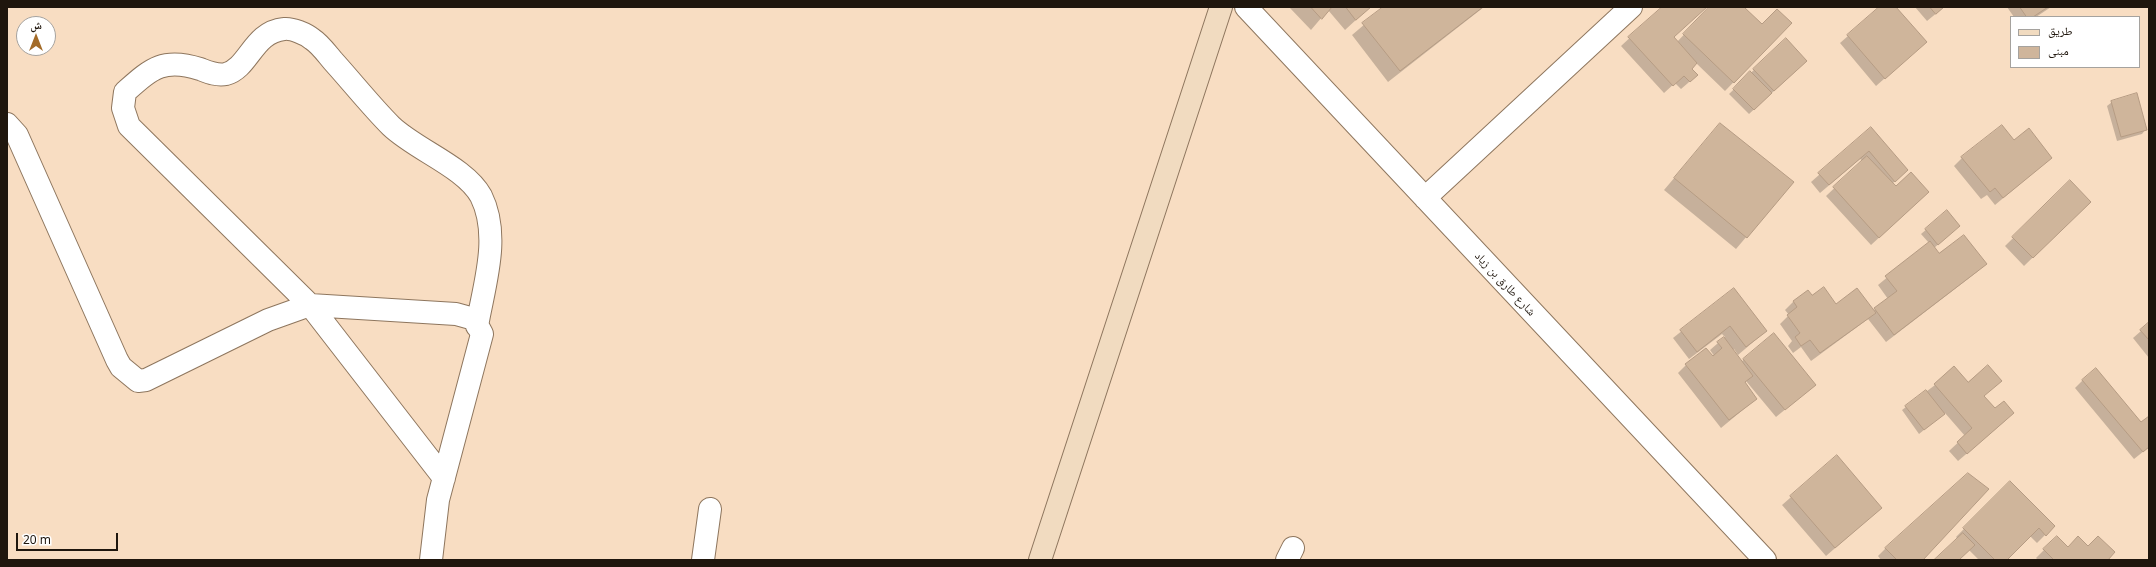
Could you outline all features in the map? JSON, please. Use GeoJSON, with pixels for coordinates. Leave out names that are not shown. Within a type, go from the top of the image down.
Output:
{"type":"FeatureCollection","features":[{"type":"Feature","properties":{"kind":"street"},"geometry":{"type":"LineString","coordinates":[[1040,560],[1221,7]]}},
{"type":"Feature","properties":{"kind":"street","name":"شارع طارق بن زياد"},"geometry":{"type":"LineString","coordinates":[[1246,7],[1765,560]]}},
{"type":"Feature","properties":{"kind":"street"},"geometry":{"type":"LineString","coordinates":[[1425,198],[1632,7]]}},
{"type":"Feature","properties":{"kind":"street"},"geometry":{"type":"LineString","coordinates":[[444,478],[310,305],[129,126],[123,108],[125,92],[150,70],[164,65],[184,64],[213,74],[226,74],[237,67],[252,48],[267,34],[285,29],[313,39],[392,126],[417,147],[460,173],[480,195],[490,222],[491,246],[477,326]]}},
{"type":"Feature","properties":{"kind":"street"},"geometry":{"type":"LineString","coordinates":[[7,124],[17,135],[117,360],[121,367],[138,381],[146,380],[268,320],[310,305],[456,314],[474,319],[482,334],[438,500],[431,560]]}},
{"type":"Feature","properties":{"kind":"street"},"geometry":{"type":"LineString","coordinates":[[703,560],[710,509]]}},
{"type":"Feature","properties":{"kind":"building"},"geometry":{"type":"Polygon","coordinates":[[[1311,7],[1332,7],[1322,19],[1311,7]]]}},
{"type":"Feature","properties":{"kind":"building"},"geometry":{"type":"Polygon","coordinates":[[[1346,7],[1371,7],[1356,20],[1346,7]]]}},
{"type":"Feature","properties":{"kind":"building"},"geometry":{"type":"Polygon","coordinates":[[[1383,7],[1483,7],[1400,71],[1362,23],[1383,7]]]}},
{"type":"Feature","properties":{"kind":"building"},"geometry":{"type":"Polygon","coordinates":[[[1662,7],[1707,7],[1674,37],[1697,63],[1692,69],[1698,75],[1690,82],[1684,76],[1673,86],[1628,37],[1662,7]]]}},
{"type":"Feature","properties":{"kind":"building"},"geometry":{"type":"Polygon","coordinates":[[[1709,7],[1744,7],[1762,24],[1777,9],[1792,23],[1734,83],[1683,34],[1709,7]]]}},
{"type":"Feature","properties":{"kind":"building"},"geometry":{"type":"Polygon","coordinates":[[[1879,7],[1896,7],[1927,42],[1885,79],[1847,35],[1879,7]]]}},
{"type":"Feature","properties":{"kind":"building"},"geometry":{"type":"Polygon","coordinates":[[[1930,7],[1944,7],[1936,14],[1930,7]]]}},
{"type":"Feature","properties":{"kind":"building"},"geometry":{"type":"Polygon","coordinates":[[[2020,7],[2048,7],[2034,16],[2026,16],[2020,7]]]}},
{"type":"Feature","properties":{"kind":"building"},"geometry":{"type":"Polygon","coordinates":[[[1786,38],[1807,61],[1774,91],[1753,69],[1786,38]]]}},
{"type":"Feature","properties":{"kind":"building"},"geometry":{"type":"Polygon","coordinates":[[[1750,71],[1772,93],[1754,110],[1733,89],[1750,71]]]}},
{"type":"Feature","properties":{"kind":"building"},"geometry":{"type":"Polygon","coordinates":[[[2137,93],[2147,130],[2121,137],[2111,101],[2137,93]]]}},
{"type":"Feature","properties":{"kind":"building"},"geometry":{"type":"Polygon","coordinates":[[[1720,123],[1794,182],[1747,238],[1674,178],[1720,123]]]}},
{"type":"Feature","properties":{"kind":"building"},"geometry":{"type":"Polygon","coordinates":[[[2002,125],[2014,140],[2029,128],[2052,158],[2003,198],[1995,188],[1990,192],[1961,157],[2002,125]]]}},
{"type":"Feature","properties":{"kind":"building"},"geometry":{"type":"Polygon","coordinates":[[[1871,127],[1908,170],[1895,182],[1869,151],[1829,185],[1818,173],[1871,127]]]}},
{"type":"Feature","properties":{"kind":"building"},"geometry":{"type":"Polygon","coordinates":[[[1867,156],[1896,186],[1911,172],[1929,192],[1879,238],[1833,187],[1867,156]]]}},
{"type":"Feature","properties":{"kind":"building"},"geometry":{"type":"Polygon","coordinates":[[[2070,180],[2091,202],[2033,258],[2012,237],[2070,180]]]}},
{"type":"Feature","properties":{"kind":"building"},"geometry":{"type":"Polygon","coordinates":[[[1947,210],[1960,226],[1938,245],[1925,229],[1947,210]]]}},
{"type":"Feature","properties":{"kind":"building"},"geometry":{"type":"Polygon","coordinates":[[[1964,235],[1987,264],[1894,335],[1874,308],[1897,291],[1885,276],[1930,241],[1939,253],[1964,235]]]}},
{"type":"Feature","properties":{"kind":"building"},"geometry":{"type":"Polygon","coordinates":[[[1824,287],[1836,304],[1857,288],[1876,313],[1820,353],[1810,340],[1801,346],[1795,337],[1800,333],[1787,315],[1797,307],[1793,301],[1808,290],[1812,295],[1824,287]]]}},
{"type":"Feature","properties":{"kind":"building"},"geometry":{"type":"Polygon","coordinates":[[[1734,288],[1767,331],[1746,347],[1730,326],[1697,352],[1680,330],[1734,288]]]}},
{"type":"Feature","properties":{"kind":"building"},"geometry":{"type":"Polygon","coordinates":[[[2149,322],[2149,340],[2140,330],[2149,322]]]}},
{"type":"Feature","properties":{"kind":"building"},"geometry":{"type":"Polygon","coordinates":[[[1774,333],[1816,385],[1785,410],[1743,359],[1774,333]]]}},
{"type":"Feature","properties":{"kind":"building"},"geometry":{"type":"Polygon","coordinates":[[[1724,337],[1753,376],[1745,382],[1757,399],[1729,420],[1685,364],[1706,348],[1713,356],[1722,348],[1717,342],[1724,337]]]}},
{"type":"Feature","properties":{"kind":"building"},"geometry":{"type":"Polygon","coordinates":[[[1988,365],[2002,381],[1984,396],[1995,408],[2004,401],[2014,413],[1967,454],[1957,442],[1972,428],[1934,384],[1954,366],[1968,382],[1988,365]]]}},
{"type":"Feature","properties":{"kind":"building"},"geometry":{"type":"Polygon","coordinates":[[[2096,368],[2141,422],[2149,416],[2149,447],[2143,452],[2082,380],[2096,368]]]}},
{"type":"Feature","properties":{"kind":"building"},"geometry":{"type":"Polygon","coordinates":[[[1926,390],[1945,414],[1924,430],[1905,406],[1926,390]]]}},
{"type":"Feature","properties":{"kind":"building"},"geometry":{"type":"Polygon","coordinates":[[[1837,455],[1882,508],[1835,548],[1790,496],[1837,455]]]}},
{"type":"Feature","properties":{"kind":"building"},"geometry":{"type":"Polygon","coordinates":[[[1968,473],[1989,489],[1923,560],[1897,560],[1885,548],[1968,473]]]}},
{"type":"Feature","properties":{"kind":"building"},"geometry":{"type":"Polygon","coordinates":[[[2010,481],[2055,526],[2046,536],[2039,528],[2007,560],[1995,560],[1963,528],[2010,481]]]}},
{"type":"Feature","properties":{"kind":"building"},"geometry":{"type":"Polygon","coordinates":[[[1963,533],[1975,545],[1959,560],[1934,560],[1963,533]]]}},
{"type":"Feature","properties":{"kind":"building"},"geometry":{"type":"Polygon","coordinates":[[[2057,536],[2068,547],[2078,536],[2088,546],[2098,536],[2115,552],[2108,560],[2054,560],[2043,549],[2057,536]]]}}]}
